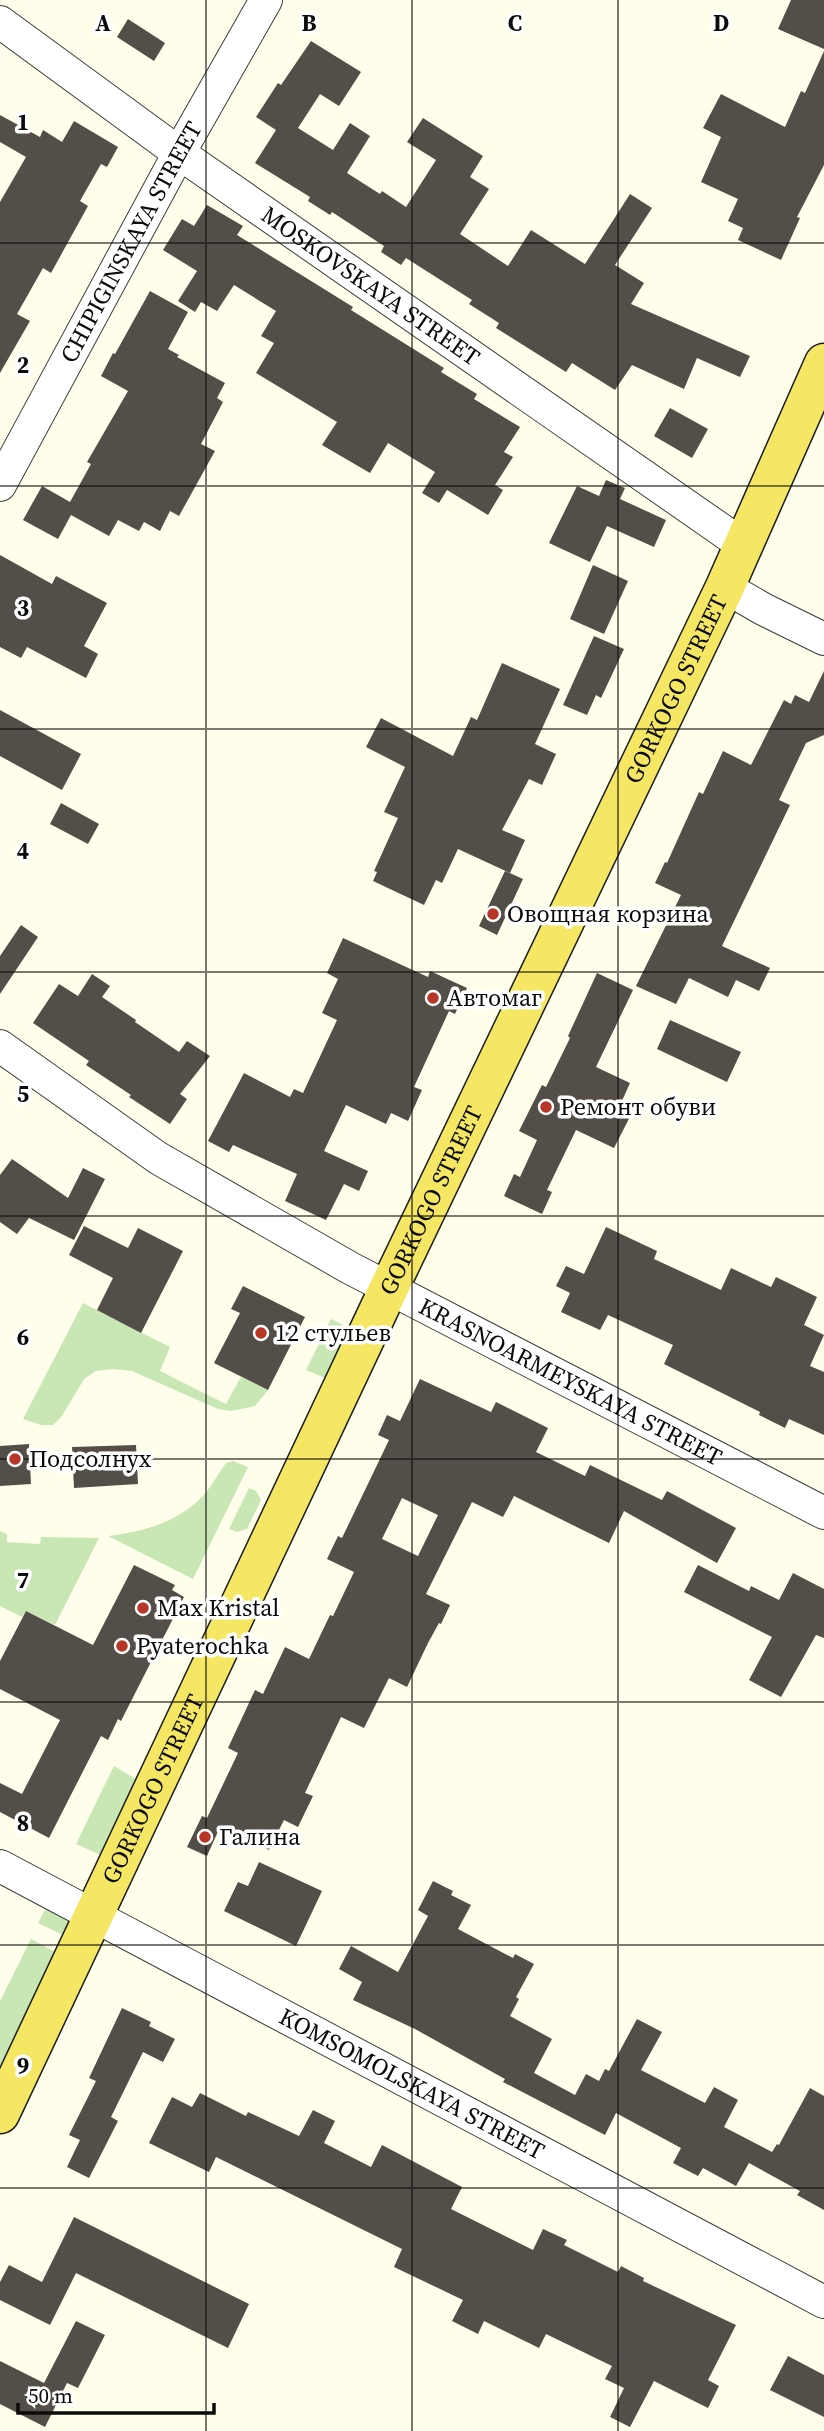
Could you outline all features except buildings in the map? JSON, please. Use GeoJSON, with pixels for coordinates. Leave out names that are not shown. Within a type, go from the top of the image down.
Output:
{"type":"FeatureCollection","features":[{"type":"Feature","properties":{"kind":"main road","name":"GORKOGO STREET"},"geometry":{"type":"LineString","coordinates":[[0,2114],[389,1288],[725,587],[824,363]]}},
{"type":"Feature","properties":{"kind":"street","name":"CHIPIGINSKAYA STREET"},"geometry":{"type":"LineString","coordinates":[[0,485],[179,153],[266,0]]}},
{"type":"Feature","properties":{"kind":"street","name":"MOSKOVSKAYA STREET"},"geometry":{"type":"LineString","coordinates":[[0,22],[179,153],[743,545]]}},
{"type":"Feature","properties":{"kind":"street"},"geometry":{"type":"LineString","coordinates":[[725,587],[824,639]]}},
{"type":"Feature","properties":{"kind":"street","name":"KRASNOARMEYSKAYA STREET"},"geometry":{"type":"LineString","coordinates":[[0,1046],[158,1158],[350,1268],[824,1513]]}},
{"type":"Feature","properties":{"kind":"street","name":"KOMSOMOLSKAYA STREET"},"geometry":{"type":"LineString","coordinates":[[0,1866],[824,2302]]}},
{"type":"Feature","properties":{"kind":"green space"},"geometry":{"type":"Polygon","coordinates":[[[83,1303],[170,1347],[160,1371],[226,1404],[241,1377],[268,1390],[255,1406],[231,1411],[218,1409],[132,1371],[96,1371],[84,1379],[62,1416],[53,1425],[41,1425],[23,1419],[83,1303]]]}},
{"type":"Feature","properties":{"kind":"green space"},"geometry":{"type":"Polygon","coordinates":[[[331,1319],[354,1330],[330,1380],[306,1370],[331,1319]]]}},
{"type":"Feature","properties":{"kind":"green space"},"geometry":{"type":"Polygon","coordinates":[[[233,1461],[248,1467],[193,1579],[108,1536],[135,1532],[175,1517],[197,1501],[226,1463],[233,1461]]]}},
{"type":"Feature","properties":{"kind":"green space"},"geometry":{"type":"Polygon","coordinates":[[[249,1488],[256,1491],[261,1500],[247,1529],[237,1532],[229,1529],[249,1488]]]}},
{"type":"Feature","properties":{"kind":"green space"},"geometry":{"type":"Polygon","coordinates":[[[0,1531],[7,1534],[7,1542],[40,1544],[41,1537],[99,1538],[55,1625],[26,1611],[22,1617],[0,1606],[0,1531]]]}},
{"type":"Feature","properties":{"kind":"green space"},"geometry":{"type":"Polygon","coordinates":[[[114,1766],[139,1781],[103,1856],[76,1844],[114,1766]]]}},
{"type":"Feature","properties":{"kind":"green space"},"geometry":{"type":"Polygon","coordinates":[[[47,1906],[66,1915],[69,1928],[65,1936],[38,1923],[47,1906]]]}},
{"type":"Feature","properties":{"kind":"green space"},"geometry":{"type":"Polygon","coordinates":[[[31,1939],[57,1953],[3,2066],[0,2065],[0,2001],[31,1939]]]}},
{"type":"Feature","properties":{"kind":"place","name":"Овощная корзина"},"geometry":{"type":"Point","coordinates":[493,914]}},
{"type":"Feature","properties":{"kind":"place","name":"Автомаг"},"geometry":{"type":"Point","coordinates":[433,998]}},
{"type":"Feature","properties":{"kind":"place","name":"Ремонт обуви"},"geometry":{"type":"Point","coordinates":[546,1107]}},
{"type":"Feature","properties":{"kind":"place","name":"12 стульев"},"geometry":{"type":"Point","coordinates":[261,1333]}},
{"type":"Feature","properties":{"kind":"place","name":"Подсолнух"},"geometry":{"type":"Point","coordinates":[15,1459]}},
{"type":"Feature","properties":{"kind":"place","name":"Max Kristal"},"geometry":{"type":"Point","coordinates":[143,1608]}},
{"type":"Feature","properties":{"kind":"place","name":"Pyaterochka"},"geometry":{"type":"Point","coordinates":[122,1646]}},
{"type":"Feature","properties":{"kind":"place","name":"Галина"},"geometry":{"type":"Point","coordinates":[205,1837]}}]}
